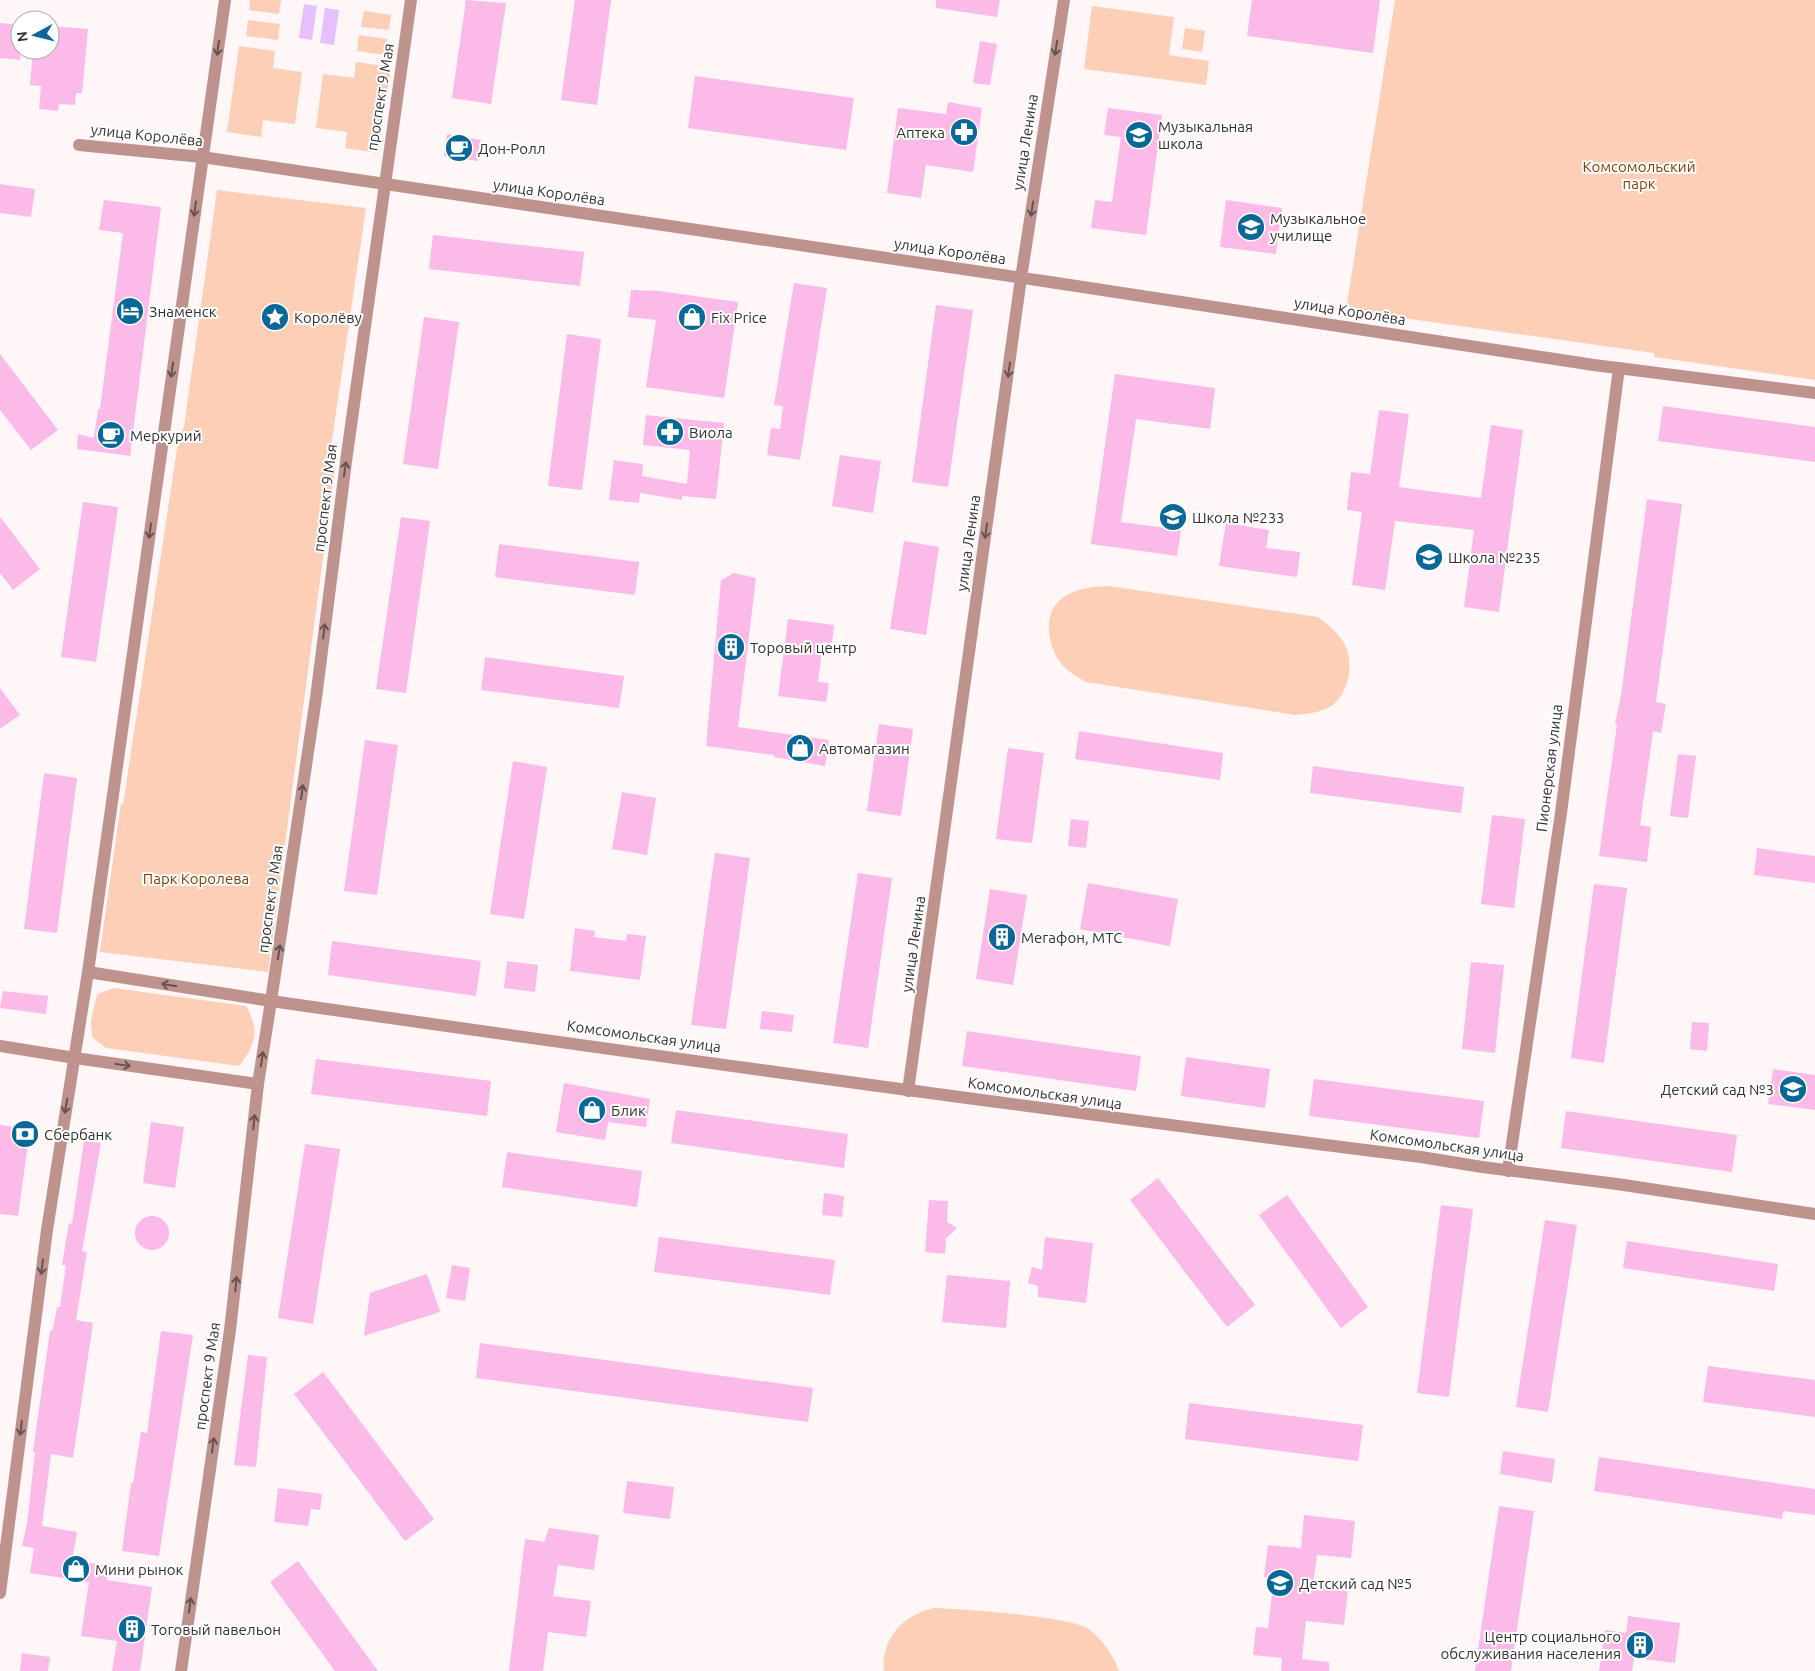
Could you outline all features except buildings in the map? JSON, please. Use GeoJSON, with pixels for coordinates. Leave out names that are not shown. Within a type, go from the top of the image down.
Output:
{"type":"FeatureCollection","features":[{"type":"Feature","properties":{"kind":"street"},"geometry":{"type":"LineString","coordinates":[[0,1593],[47,1230],[88,972],[224,0]]}},
{"type":"Feature","properties":{"kind":"street","name":"проспект 9 Мая"},"geometry":{"type":"LineString","coordinates":[[181,1671],[230,1330],[258,1084],[316,698],[384,184],[411,0]]}},
{"type":"Feature","properties":{"kind":"street","name":"улица Ленина"},"geometry":{"type":"LineString","coordinates":[[908,1091],[1021,278],[1064,0]]}},
{"type":"Feature","properties":{"kind":"street","name":"улица Королёва"},"geometry":{"type":"LineString","coordinates":[[79,145],[202,157],[1618,368],[1815,393]]}},
{"type":"Feature","properties":{"kind":"street","name":"Пионерская улица"},"geometry":{"type":"LineString","coordinates":[[1508,1171],[1561,813],[1618,368]]}},
{"type":"Feature","properties":{"kind":"street","name":"Комсомольская улица"},"geometry":{"type":"LineString","coordinates":[[88,972],[271,1001],[742,1066],[908,1091],[1421,1157],[1815,1214]]}},
{"type":"Feature","properties":{"kind":"street"},"geometry":{"type":"LineString","coordinates":[[0,1046],[258,1084]]}},
{"type":"Feature","properties":{"kind":"green space"},"geometry":{"type":"Polygon","coordinates":[[[250,0],[281,0],[279,14],[249,10],[250,0]]]}},
{"type":"Feature","properties":{"kind":"green space","name":"Комсомольский парк"},"geometry":{"type":"Polygon","coordinates":[[[1395,0],[1815,0],[1815,380],[1654,357],[1654,353],[1346,310],[1395,0]]]}},
{"type":"Feature","properties":{"kind":"green space"},"geometry":{"type":"Polygon","coordinates":[[[1092,6],[1174,17],[1169,55],[1209,61],[1206,85],[1084,69],[1092,6]]]}},
{"type":"Feature","properties":{"kind":"green space"},"geometry":{"type":"Polygon","coordinates":[[[364,11],[391,15],[389,30],[361,27],[364,11]]]}},
{"type":"Feature","properties":{"kind":"green space"},"geometry":{"type":"Polygon","coordinates":[[[248,20],[280,24],[278,40],[246,36],[248,20]]]}},
{"type":"Feature","properties":{"kind":"green space"},"geometry":{"type":"Polygon","coordinates":[[[1185,28],[1205,31],[1202,52],[1182,49],[1185,28]]]}},
{"type":"Feature","properties":{"kind":"green space"},"geometry":{"type":"Polygon","coordinates":[[[359,35],[387,39],[385,55],[357,51],[359,35]]]}},
{"type":"Feature","properties":{"kind":"green space"},"geometry":{"type":"Polygon","coordinates":[[[239,46],[275,51],[273,68],[302,72],[295,124],[263,120],[261,137],[227,132],[239,46]]]}},
{"type":"Feature","properties":{"kind":"green space"},"geometry":{"type":"Polygon","coordinates":[[[356,62],[391,67],[378,153],[345,148],[347,132],[316,128],[323,74],[354,78],[356,62]]]}},
{"type":"Feature","properties":{"kind":"green space","name":"Парк Королева"},"geometry":{"type":"Polygon","coordinates":[[[217,190],[366,208],[331,446],[336,460],[268,972],[100,952],[121,803],[123,805],[179,436],[184,427],[217,190]]]}},
{"type":"Feature","properties":{"kind":"green space"},"geometry":{"type":"Polygon","coordinates":[[[1109,586],[1318,617],[1340,637],[1345,645],[1349,662],[1348,681],[1340,698],[1334,704],[1326,709],[1295,715],[1086,682],[1066,669],[1056,657],[1050,640],[1049,622],[1051,613],[1061,599],[1077,590],[1109,586]]]}},
{"type":"Feature","properties":{"kind":"green space"},"geometry":{"type":"Polygon","coordinates":[[[114,988],[246,1006],[254,1030],[254,1037],[249,1051],[239,1066],[106,1048],[92,1037],[91,1021],[97,994],[114,988]]]}},
{"type":"Feature","properties":{"kind":"green space"},"geometry":{"type":"Polygon","coordinates":[[[934,1608],[1014,1614],[1076,1624],[1087,1628],[1102,1642],[1114,1659],[1119,1671],[884,1671],[886,1648],[896,1630],[913,1616],[934,1608]]]}},
{"type":"Feature","properties":{"kind":"shaded area"},"geometry":{"type":"Polygon","coordinates":[[[304,4],[317,6],[312,40],[299,38],[304,4]]]}},
{"type":"Feature","properties":{"kind":"shaded area"},"geometry":{"type":"Polygon","coordinates":[[[325,8],[339,10],[334,45],[320,43],[325,8]]]}},
{"type":"Feature","properties":{"kind":"place","name":"Аптека"},"geometry":{"type":"Point","coordinates":[964,132]}},
{"type":"Feature","properties":{"kind":"place","name":"Музыкальная школа"},"geometry":{"type":"Point","coordinates":[1139,135]}},
{"type":"Feature","properties":{"kind":"place","name":"Дон-Ролл"},"geometry":{"type":"Point","coordinates":[459,148]}},
{"type":"Feature","properties":{"kind":"place","name":"Музыкальное училище"},"geometry":{"type":"Point","coordinates":[1251,227]}},
{"type":"Feature","properties":{"kind":"place","name":"Знаменск"},"geometry":{"type":"Point","coordinates":[130,311]}},
{"type":"Feature","properties":{"kind":"place","name":"Королёву"},"geometry":{"type":"Point","coordinates":[275,317]}},
{"type":"Feature","properties":{"kind":"place","name":"Fix Price"},"geometry":{"type":"Point","coordinates":[692,317]}},
{"type":"Feature","properties":{"kind":"place","name":"Виола"},"geometry":{"type":"Point","coordinates":[670,432]}},
{"type":"Feature","properties":{"kind":"place","name":"Меркурий"},"geometry":{"type":"Point","coordinates":[111,435]}},
{"type":"Feature","properties":{"kind":"place","name":"Школа №233"},"geometry":{"type":"Point","coordinates":[1173,517]}},
{"type":"Feature","properties":{"kind":"place","name":"Школа №235"},"geometry":{"type":"Point","coordinates":[1429,557]}},
{"type":"Feature","properties":{"kind":"place","name":"Торовый центр"},"geometry":{"type":"Point","coordinates":[731,647]}},
{"type":"Feature","properties":{"kind":"place","name":"Автомагазин"},"geometry":{"type":"Point","coordinates":[800,748]}},
{"type":"Feature","properties":{"kind":"place","name":"Мегафон, МТС"},"geometry":{"type":"Point","coordinates":[1002,937]}},
{"type":"Feature","properties":{"kind":"place","name":"Детский сад №3"},"geometry":{"type":"Point","coordinates":[1793,1089]}},
{"type":"Feature","properties":{"kind":"place","name":"Блик"},"geometry":{"type":"Point","coordinates":[592,1110]}},
{"type":"Feature","properties":{"kind":"place","name":"Сбербанк"},"geometry":{"type":"Point","coordinates":[25,1134]}},
{"type":"Feature","properties":{"kind":"place","name":"Мини рынок"},"geometry":{"type":"Point","coordinates":[76,1569]}},
{"type":"Feature","properties":{"kind":"place","name":"Детский сад №5"},"geometry":{"type":"Point","coordinates":[1280,1583]}},
{"type":"Feature","properties":{"kind":"place","name":"Тоговый павельон"},"geometry":{"type":"Point","coordinates":[132,1629]}},
{"type":"Feature","properties":{"kind":"place","name":"Центр социального обслуживания населения"},"geometry":{"type":"Point","coordinates":[1640,1645]}}]}
